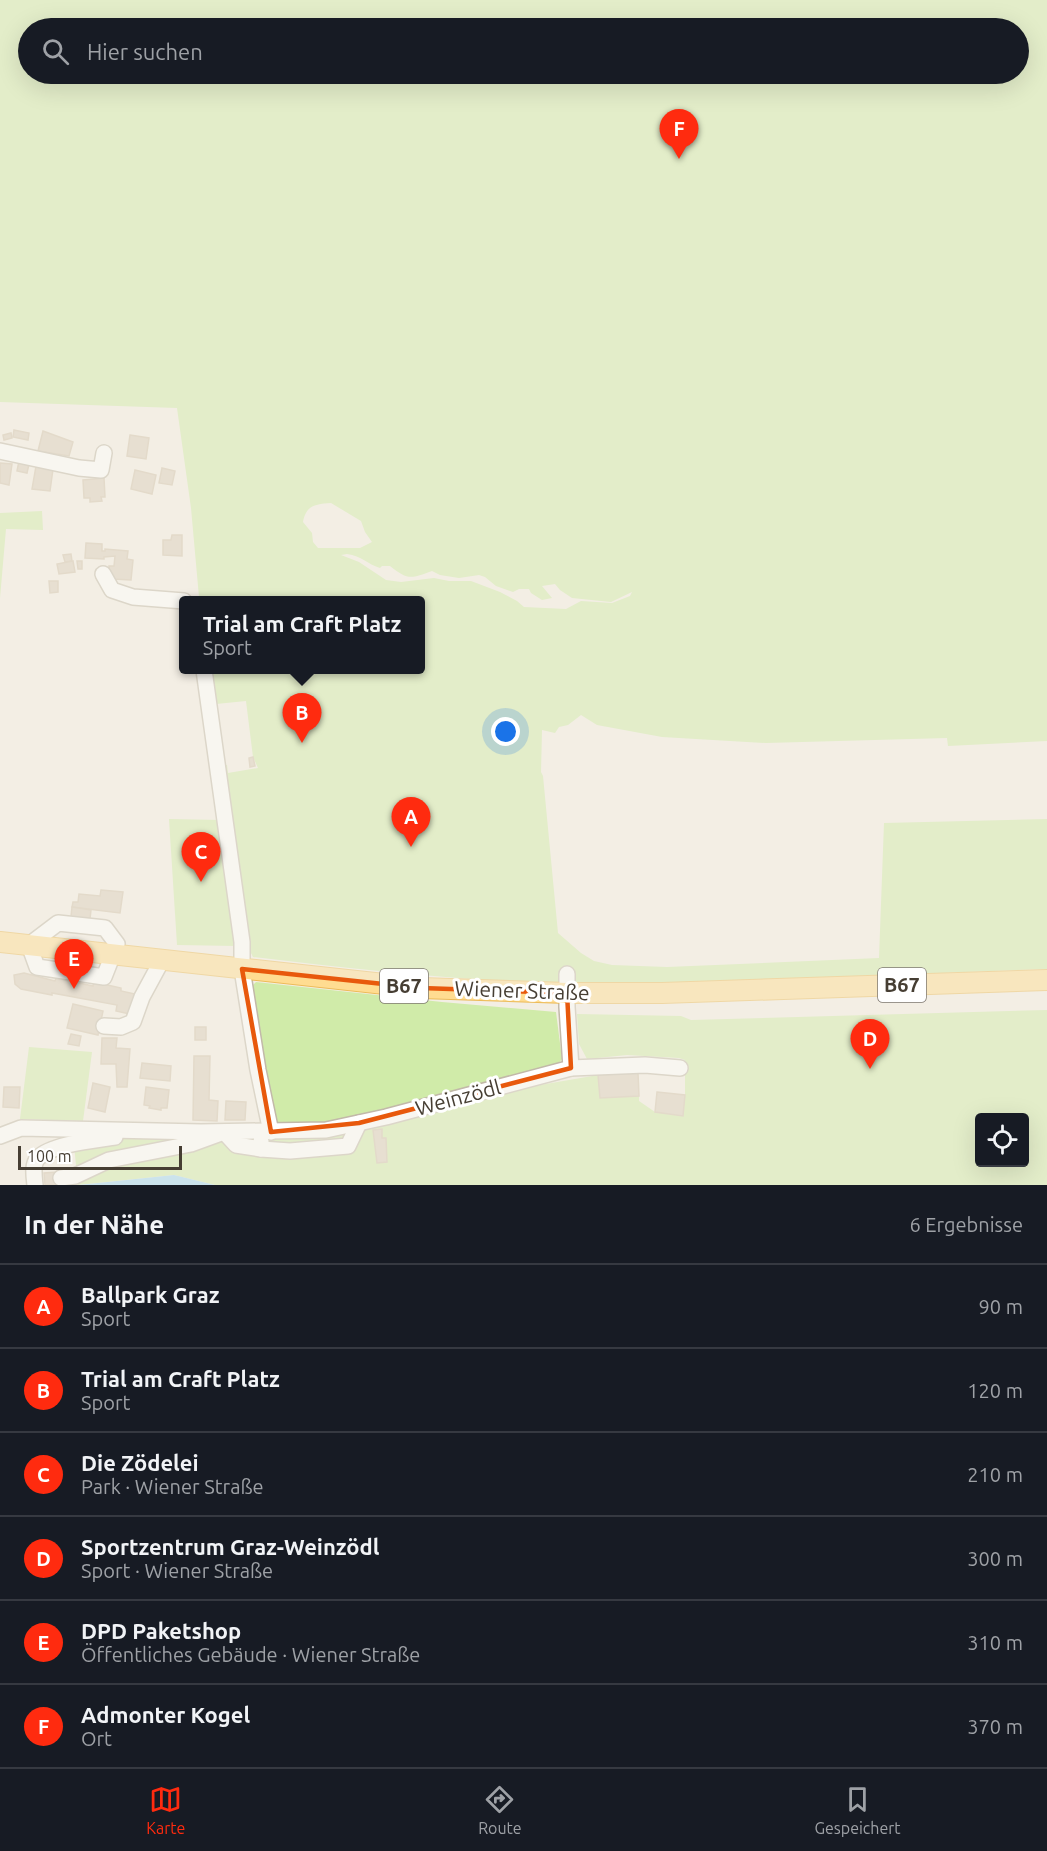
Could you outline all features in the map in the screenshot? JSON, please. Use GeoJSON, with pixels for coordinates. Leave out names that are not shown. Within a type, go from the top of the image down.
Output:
{"type":"FeatureCollection","features":[{"type":"Feature","properties":{"kind":"main road","name":"Wiener Straße"},"geometry":{"type":"LineString","coordinates":[[0,942],[162,960],[242,960],[421,988],[567,984],[662,993],[1047,980]]}},
{"type":"Feature","properties":{"kind":"street"},"geometry":{"type":"LineString","coordinates":[[0,451],[79,468],[101,470],[104,453]]}},
{"type":"Feature","properties":{"kind":"street"},"geometry":{"type":"LineString","coordinates":[[103,574],[111,590],[133,597],[179,601]]}},
{"type":"Feature","properties":{"kind":"street"},"geometry":{"type":"LineString","coordinates":[[205,674],[266,1132],[261,1149]]}},
{"type":"Feature","properties":{"kind":"street"},"geometry":{"type":"LineString","coordinates":[[104,1026],[121,1027],[133,1022],[141,997],[162,960]]}},
{"type":"Feature","properties":{"kind":"street"},"geometry":{"type":"LineString","coordinates":[[567,984],[571,1068]]}},
{"type":"Feature","properties":{"kind":"street","name":"Weinzödl"},"geometry":{"type":"LineString","coordinates":[[0,1136],[21,1128],[224,1132],[326,1130],[571,1068],[645,1065],[680,1068]]}},
{"type":"Feature","properties":{"kind":"street"},"geometry":{"type":"LineString","coordinates":[[62,1178],[75,1176],[115,1158],[191,1144],[224,1132],[236,1145],[261,1149],[290,1151],[348,1146],[359,1123]]}},
{"type":"Feature","properties":{"kind":"street"},"geometry":{"type":"LineString","coordinates":[[0,1124],[21,1128]]}},
{"type":"Feature","properties":{"kind":"street"},"geometry":{"type":"LineString","coordinates":[[35,1185],[33,1169],[37,1159],[48,1151],[148,1131]]}},
{"type":"Feature","properties":{"kind":"highlighted area"},"geometry":{"type":"Polygon","coordinates":[[[242,969],[421,988],[567,993],[571,1068],[359,1123],[271,1132],[242,969]]]}},
{"type":"Feature","properties":{"kind":"green space"},"geometry":{"type":"Polygon","coordinates":[[[0,0],[1047,0],[1047,741],[948,746],[947,738],[766,743],[662,737],[597,725],[581,715],[568,725],[559,727],[555,733],[542,730],[541,772],[558,933],[594,961],[612,965],[667,967],[879,958],[884,823],[1047,819],[1047,969],[754,981],[579,984],[456,978],[253,957],[247,945],[221,766],[227,765],[228,773],[258,768],[253,757],[246,701],[216,704],[210,674],[425,674],[425,596],[199,596],[191,508],[177,408],[0,402],[0,0]],[[331,503],[312,506],[304,516],[303,522],[312,533],[313,542],[318,548],[360,548],[372,542],[361,521],[331,503]],[[341,555],[359,562],[386,580],[401,582],[434,578],[471,581],[500,592],[524,607],[566,609],[581,601],[612,603],[630,596],[632,592],[611,602],[572,598],[555,584],[542,586],[552,598],[542,600],[529,589],[519,589],[513,592],[496,586],[479,575],[459,578],[440,575],[432,571],[410,577],[390,566],[380,568],[357,556],[341,555]]]}},
{"type":"Feature","properties":{"kind":"green space"},"geometry":{"type":"Polygon","coordinates":[[[42,511],[43,530],[6,529],[0,598],[0,513],[42,511]]]}},
{"type":"Feature","properties":{"kind":"green space"},"geometry":{"type":"Polygon","coordinates":[[[169,819],[221,820],[237,946],[177,945],[169,819]]]}},
{"type":"Feature","properties":{"kind":"green space"},"geometry":{"type":"Polygon","coordinates":[[[256,982],[556,1012],[562,1059],[557,1065],[337,1121],[277,1128],[263,1065],[252,986],[256,982]]]}},
{"type":"Feature","properties":{"kind":"green space"},"geometry":{"type":"Polygon","coordinates":[[[1047,1010],[1047,1185],[215,1185],[174,1175],[78,1185],[73,1135],[326,1130],[511,1090],[598,1075],[600,1098],[639,1096],[639,1101],[655,1112],[683,1115],[685,1060],[627,1055],[587,1059],[579,1044],[577,1014],[681,1016],[691,1020],[1047,1010]]]}},
{"type":"Feature","properties":{"kind":"green space"},"geometry":{"type":"Polygon","coordinates":[[[29,1047],[92,1052],[83,1121],[20,1119],[29,1047]]]}},
{"type":"Feature","properties":{"kind":"water"},"geometry":{"type":"Polygon","coordinates":[[[174,1175],[215,1185],[79,1185],[174,1175]]]}},
{"type":"Feature","properties":{"kind":"building"},"geometry":{"type":"Polygon","coordinates":[[[14,430],[29,433],[28,440],[13,437],[14,430]]]}},
{"type":"Feature","properties":{"kind":"building"},"geometry":{"type":"Polygon","coordinates":[[[43,431],[73,442],[69,456],[38,451],[43,431]]]}},
{"type":"Feature","properties":{"kind":"building"},"geometry":{"type":"Polygon","coordinates":[[[11,433],[12,438],[4,440],[3,435],[11,433]]]}},
{"type":"Feature","properties":{"kind":"building"},"geometry":{"type":"Polygon","coordinates":[[[130,435],[149,438],[146,459],[127,456],[130,435]]]}},
{"type":"Feature","properties":{"kind":"building"},"geometry":{"type":"Polygon","coordinates":[[[19,461],[29,464],[27,473],[17,471],[19,461]]]}},
{"type":"Feature","properties":{"kind":"building"},"geometry":{"type":"Polygon","coordinates":[[[0,463],[12,464],[9,485],[0,483],[0,463]]]}},
{"type":"Feature","properties":{"kind":"building"},"geometry":{"type":"Polygon","coordinates":[[[36,466],[53,469],[50,491],[32,489],[36,466]]]}},
{"type":"Feature","properties":{"kind":"building"},"geometry":{"type":"Polygon","coordinates":[[[162,468],[175,471],[172,485],[159,483],[162,468]]]}},
{"type":"Feature","properties":{"kind":"building"},"geometry":{"type":"Polygon","coordinates":[[[135,470],[156,475],[152,494],[131,489],[135,470]]]}},
{"type":"Feature","properties":{"kind":"building"},"geometry":{"type":"Polygon","coordinates":[[[104,478],[105,497],[101,497],[102,501],[90,502],[90,498],[84,498],[83,480],[104,478]]]}},
{"type":"Feature","properties":{"kind":"building"},"geometry":{"type":"Polygon","coordinates":[[[172,535],[182,535],[182,556],[163,555],[163,540],[171,540],[172,535]]]}},
{"type":"Feature","properties":{"kind":"building"},"geometry":{"type":"Polygon","coordinates":[[[86,543],[102,544],[102,551],[105,549],[128,551],[127,559],[133,560],[131,580],[113,579],[109,576],[109,566],[114,566],[115,556],[104,557],[104,559],[85,558],[86,543]]]}},
{"type":"Feature","properties":{"kind":"building"},"geometry":{"type":"Polygon","coordinates":[[[71,554],[72,561],[65,562],[63,555],[71,554]]]}},
{"type":"Feature","properties":{"kind":"building"},"geometry":{"type":"Polygon","coordinates":[[[73,561],[75,572],[59,574],[57,564],[73,561]]]}},
{"type":"Feature","properties":{"kind":"building"},"geometry":{"type":"Polygon","coordinates":[[[77,561],[82,561],[82,569],[78,569],[77,561]]]}},
{"type":"Feature","properties":{"kind":"building"},"geometry":{"type":"Polygon","coordinates":[[[49,581],[58,581],[58,592],[50,593],[49,581]]]}},
{"type":"Feature","properties":{"kind":"building"},"geometry":{"type":"Polygon","coordinates":[[[253,757],[255,766],[250,767],[249,758],[253,757]]]}},
{"type":"Feature","properties":{"kind":"building"},"geometry":{"type":"Polygon","coordinates":[[[101,890],[123,892],[120,913],[72,907],[73,902],[78,902],[79,894],[100,896],[101,890]]]}},
{"type":"Feature","properties":{"kind":"building"},"geometry":{"type":"Polygon","coordinates":[[[72,907],[91,910],[89,928],[70,926],[72,907]]]}},
{"type":"Feature","properties":{"kind":"building"},"geometry":{"type":"Polygon","coordinates":[[[24,973],[55,981],[56,978],[93,986],[94,982],[121,988],[121,991],[135,994],[130,1014],[116,1011],[117,1005],[21,989],[15,984],[14,975],[24,973]]]}},
{"type":"Feature","properties":{"kind":"building"},"geometry":{"type":"Polygon","coordinates":[[[73,1004],[103,1011],[98,1035],[67,1028],[73,1004]]]}},
{"type":"Feature","properties":{"kind":"building"},"geometry":{"type":"Polygon","coordinates":[[[195,1027],[206,1027],[206,1040],[195,1040],[195,1027]]]}},
{"type":"Feature","properties":{"kind":"building"},"geometry":{"type":"Polygon","coordinates":[[[71,1034],[81,1036],[79,1046],[68,1044],[71,1034]]]}},
{"type":"Feature","properties":{"kind":"building"},"geometry":{"type":"Polygon","coordinates":[[[102,1038],[117,1038],[116,1048],[130,1049],[127,1087],[117,1087],[116,1064],[101,1064],[102,1038]]]}},
{"type":"Feature","properties":{"kind":"building"},"geometry":{"type":"Polygon","coordinates":[[[194,1056],[210,1056],[209,1100],[218,1101],[217,1121],[193,1120],[194,1056]]]}},
{"type":"Feature","properties":{"kind":"building"},"geometry":{"type":"Polygon","coordinates":[[[142,1063],[171,1066],[170,1081],[140,1078],[142,1063]]]}},
{"type":"Feature","properties":{"kind":"building"},"geometry":{"type":"Polygon","coordinates":[[[638,1073],[639,1096],[600,1098],[598,1075],[638,1073]]]}},
{"type":"Feature","properties":{"kind":"building"},"geometry":{"type":"Polygon","coordinates":[[[93,1083],[110,1087],[105,1112],[88,1108],[93,1083]]]}},
{"type":"Feature","properties":{"kind":"building"},"geometry":{"type":"Polygon","coordinates":[[[4,1087],[20,1087],[19,1108],[3,1107],[4,1087]]]}},
{"type":"Feature","properties":{"kind":"building"},"geometry":{"type":"Polygon","coordinates":[[[146,1087],[169,1090],[167,1108],[161,1108],[161,1110],[144,1105],[146,1087]]]}},
{"type":"Feature","properties":{"kind":"building"},"geometry":{"type":"Polygon","coordinates":[[[657,1092],[685,1095],[683,1116],[655,1112],[657,1092]]]}},
{"type":"Feature","properties":{"kind":"building"},"geometry":{"type":"Polygon","coordinates":[[[226,1101],[246,1102],[245,1120],[225,1120],[226,1101]]]}},
{"type":"Feature","properties":{"kind":"building"},"geometry":{"type":"Polygon","coordinates":[[[382,1129],[382,1138],[386,1138],[387,1162],[377,1163],[373,1130],[382,1129]]]}},
{"type":"Feature","properties":{"kind":"building"},"geometry":{"type":"Polygon","coordinates":[[[58,1172],[60,1185],[45,1185],[44,1173],[58,1172]]]}},
{"type":"Feature","properties":{"kind":"place","name":"Admonter Kogel"},"geometry":{"type":"Point","coordinates":[679,159]}},
{"type":"Feature","properties":{"kind":"place","name":"Trial am Craft Platz"},"geometry":{"type":"Point","coordinates":[302,743]}},
{"type":"Feature","properties":{"kind":"place","name":"Ballpark Graz"},"geometry":{"type":"Point","coordinates":[411,847]}},
{"type":"Feature","properties":{"kind":"place","name":"Die Zödelei"},"geometry":{"type":"Point","coordinates":[201,882]}},
{"type":"Feature","properties":{"kind":"place","name":"DPD Paketshop"},"geometry":{"type":"Point","coordinates":[74,989]}},
{"type":"Feature","properties":{"kind":"place","name":"Sportzentrum Graz-Weinzödl"},"geometry":{"type":"Point","coordinates":[870,1069]}}]}
